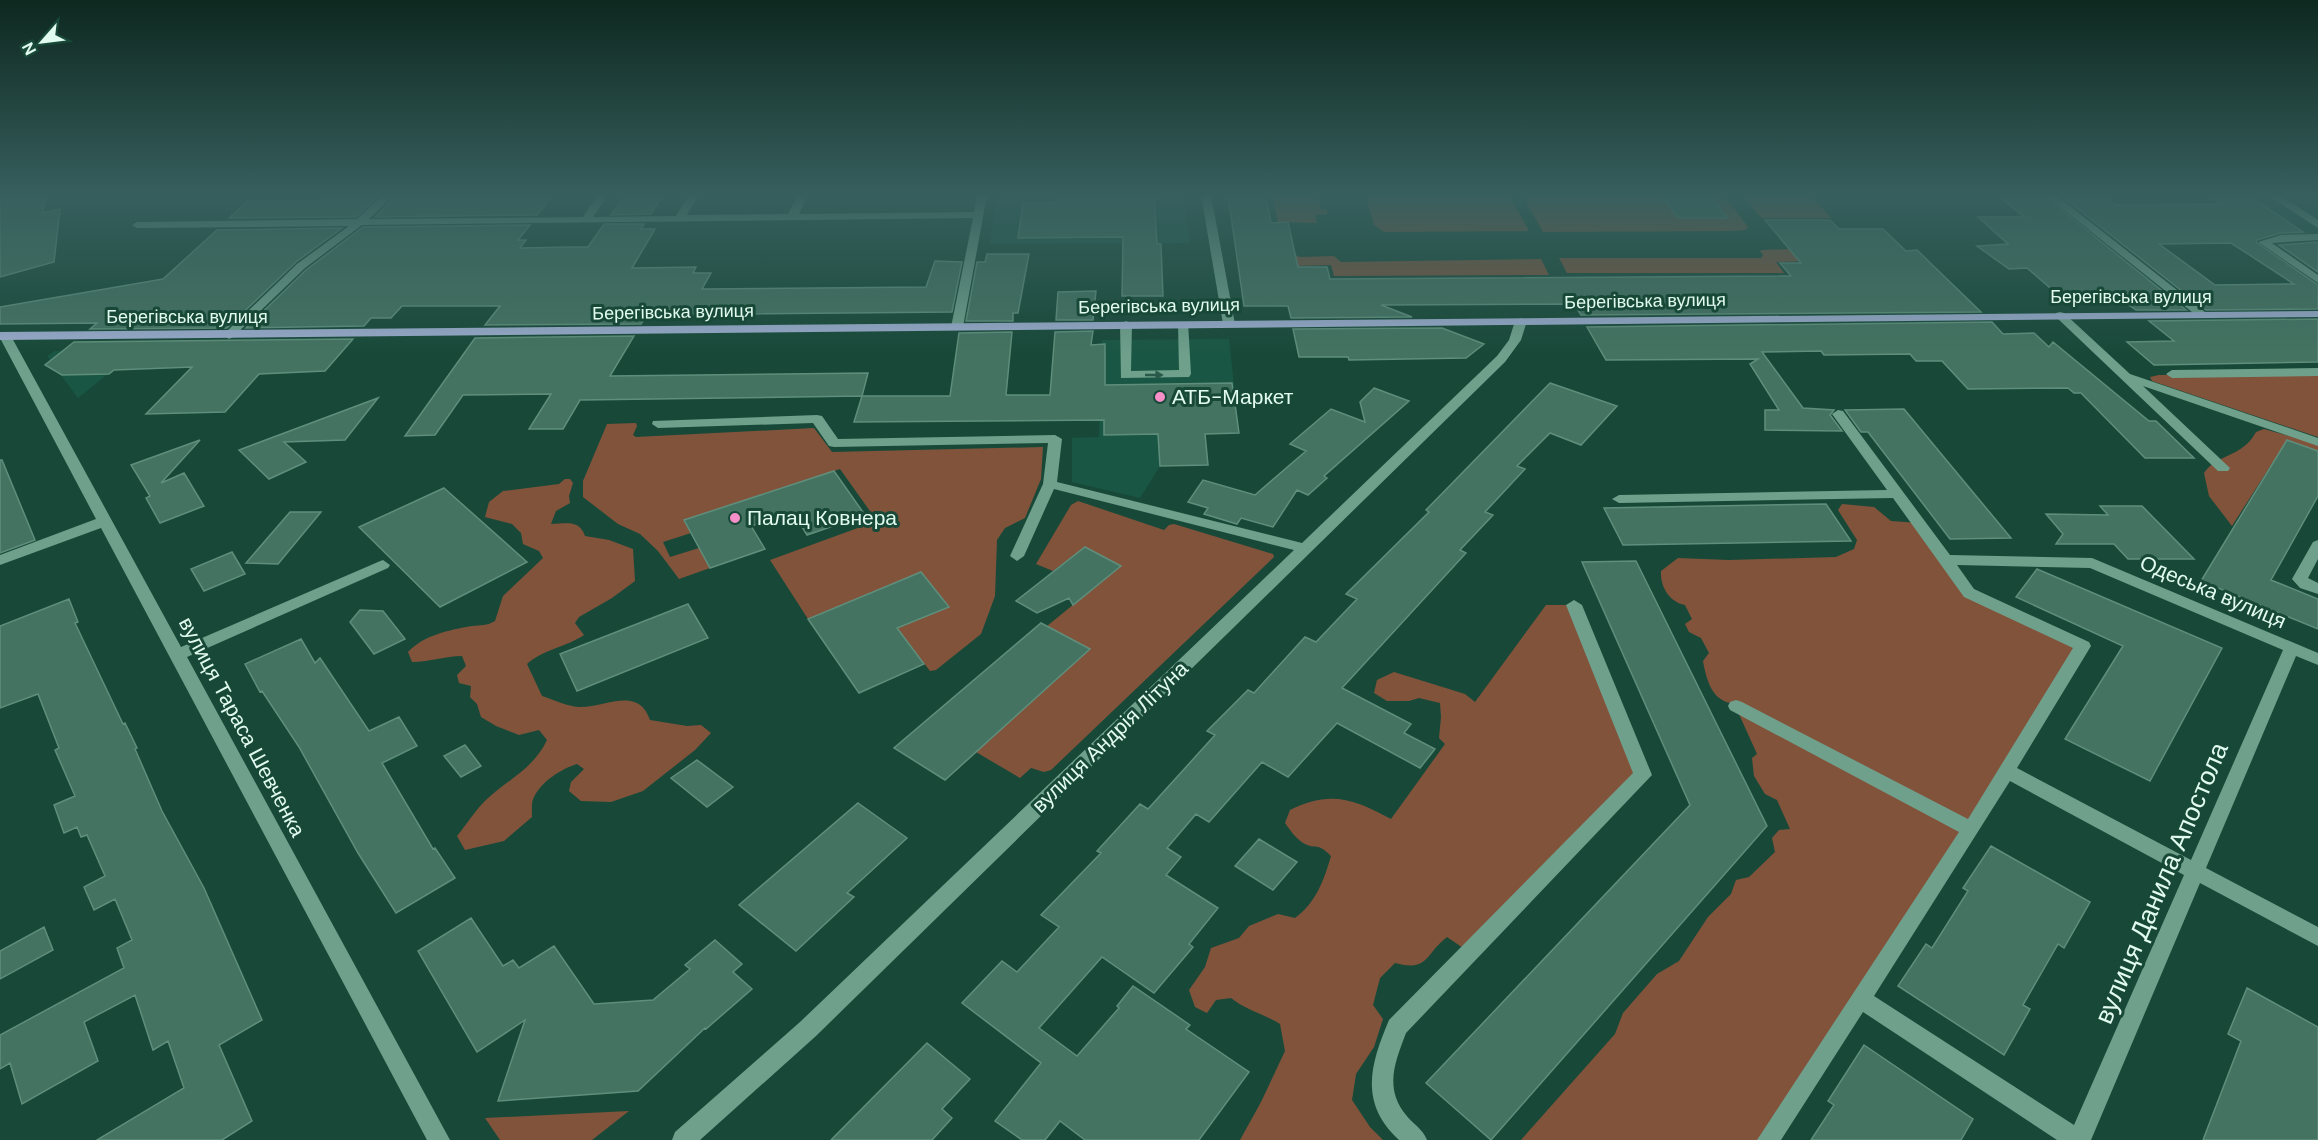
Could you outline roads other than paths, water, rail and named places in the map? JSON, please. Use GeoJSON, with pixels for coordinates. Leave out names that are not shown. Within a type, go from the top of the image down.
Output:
{"type":"FeatureCollection","features":[{"type":"Feature","properties":{"kind":"main road","name":"Берегівська вулиця"},"geometry":{"type":"LineString","coordinates":[[2,336],[2318,314]]}},
{"type":"Feature","properties":{"kind":"street"},"geometry":{"type":"LineString","coordinates":[[229,335],[301,266],[325,248]]}},
{"type":"Feature","properties":{"kind":"street"},"geometry":{"type":"LineString","coordinates":[[957,327],[972,248]]}},
{"type":"Feature","properties":{"kind":"street"},"geometry":{"type":"LineString","coordinates":[[1215,248],[1229,324]]}},
{"type":"Feature","properties":{"kind":"street"},"geometry":{"type":"LineString","coordinates":[[2118,248],[2201,314]]}},
{"type":"Feature","properties":{"kind":"street"},"geometry":{"type":"LineString","coordinates":[[2271,248],[2318,280]]}},
{"type":"Feature","properties":{"kind":"street"},"geometry":{"type":"LineString","coordinates":[[2060,315],[2223,468]]}},
{"type":"Feature","properties":{"kind":"street","name":"вулиця Андрія Літуна"},"geometry":{"type":"LineString","coordinates":[[683,1140],[808,1029],[1501,359],[1515,340],[1521,321]]}},
{"type":"Feature","properties":{"kind":"street"},"geometry":{"type":"LineString","coordinates":[[1126,324],[1125,375],[1185,374],[1184,324]]}},
{"type":"Feature","properties":{"kind":"street","name":"вулиця Тараса Шевченка"},"geometry":{"type":"LineString","coordinates":[[2,336],[105,521],[439,1140]]}},
{"type":"Feature","properties":{"kind":"street"},"geometry":{"type":"LineString","coordinates":[[2172,374],[2318,372]]}},
{"type":"Feature","properties":{"kind":"street"},"geometry":{"type":"LineString","coordinates":[[2123,375],[2318,442]]}},
{"type":"Feature","properties":{"kind":"street"},"geometry":{"type":"LineString","coordinates":[[1768,1140],[1862,1000],[1971,829],[2083,646],[1969,593],[1838,414]]}},
{"type":"Feature","properties":{"kind":"street"},"geometry":{"type":"LineString","coordinates":[[657,424],[817,419],[834,442],[1056,439],[1050,484],[1017,556]]}},
{"type":"Feature","properties":{"kind":"street"},"geometry":{"type":"LineString","coordinates":[[1050,484],[1303,549]]}},
{"type":"Feature","properties":{"kind":"street"},"geometry":{"type":"LineString","coordinates":[[1619,499],[1897,494]]}},
{"type":"Feature","properties":{"kind":"street"},"geometry":{"type":"LineString","coordinates":[[0,560],[105,521]]}},
{"type":"Feature","properties":{"kind":"street"},"geometry":{"type":"LineString","coordinates":[[2318,545],[2300,579],[2318,590]]}},
{"type":"Feature","properties":{"kind":"street","name":"Одеська вулиця"},"geometry":{"type":"LineString","coordinates":[[1946,560],[2092,563],[2318,658]]}},
{"type":"Feature","properties":{"kind":"street"},"geometry":{"type":"LineString","coordinates":[[177,655],[383,565]]}},
{"type":"Feature","properties":{"kind":"street"},"geometry":{"type":"LineString","coordinates":[[1416,1140],[1397,1124],[1383,1100],[1381,1071],[1396,1027],[1643,775],[1574,605]]}},
{"type":"Feature","properties":{"kind":"street","name":"вулиця Данила Апостола"},"geometry":{"type":"LineString","coordinates":[[2078,1140],[2292,648]]}},
{"type":"Feature","properties":{"kind":"street"},"geometry":{"type":"LineString","coordinates":[[1736,706],[1971,829]]}},
{"type":"Feature","properties":{"kind":"street"},"geometry":{"type":"LineString","coordinates":[[2005,770],[2318,938]]}},
{"type":"Feature","properties":{"kind":"street"},"geometry":{"type":"LineString","coordinates":[[1862,1000],[2078,1140]]}},
{"type":"Feature","properties":{"kind":"place","name":"АТБ-Маркет"},"geometry":{"type":"Point","coordinates":[1160,397]}},
{"type":"Feature","properties":{"kind":"place","name":"Палац Ковнера"},"geometry":{"type":"Point","coordinates":[735,518]}}]}
